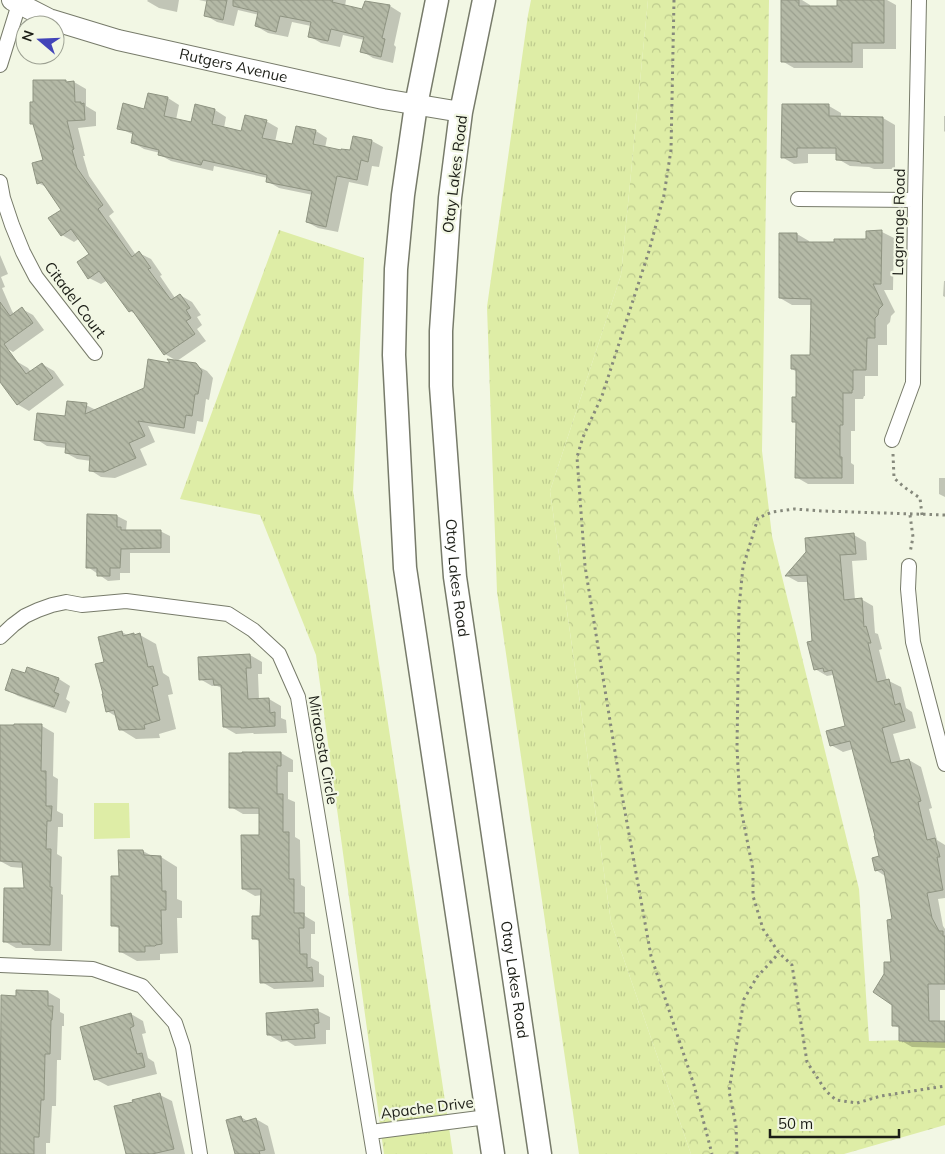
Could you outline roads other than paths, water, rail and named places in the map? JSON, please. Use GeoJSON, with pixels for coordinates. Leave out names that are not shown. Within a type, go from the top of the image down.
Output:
{"type":"FeatureCollection","features":[{"type":"Feature","properties":{"kind":"main road"},"geometry":{"type":"LineString","coordinates":[[437,0],[416,105],[403,195],[396,268],[394,355],[406,568],[492,1154]]}},
{"type":"Feature","properties":{"kind":"main road","name":"Otay Lakes Road"},"geometry":{"type":"LineString","coordinates":[[484,0],[462,112],[450,198],[441,331],[441,386],[454,567],[540,1154]]}},
{"type":"Feature","properties":{"kind":"main road","name":"Rutgers Avenue"},"geometry":{"type":"LineString","coordinates":[[16,2],[49,19],[118,40],[383,99],[462,112]]}},
{"type":"Feature","properties":{"kind":"street","name":"Lagrange Road"},"geometry":{"type":"LineString","coordinates":[[892,440],[913,383],[919,0]]}},
{"type":"Feature","properties":{"kind":"street"},"geometry":{"type":"LineString","coordinates":[[0,65],[16,2]]}},
{"type":"Feature","properties":{"kind":"street","name":"Citadel Court"},"geometry":{"type":"LineString","coordinates":[[0,182],[12,225],[36,277],[95,353]]}},
{"type":"Feature","properties":{"kind":"street"},"geometry":{"type":"LineString","coordinates":[[798,199],[915,200]]}},
{"type":"Feature","properties":{"kind":"street"},"geometry":{"type":"LineString","coordinates":[[909,566],[908,589],[913,642],[945,764]]}},
{"type":"Feature","properties":{"kind":"street","name":"Miracosta Circle"},"geometry":{"type":"LineString","coordinates":[[0,637],[25,616],[52,605],[66,602],[82,605],[126,601],[228,614],[253,630],[279,654],[298,697],[374,1154]]}},
{"type":"Feature","properties":{"kind":"street"},"geometry":{"type":"LineString","coordinates":[[0,965],[93,969],[142,986],[175,1022],[183,1047],[200,1154]]}},
{"type":"Feature","properties":{"kind":"street","name":"Apache Drive"},"geometry":{"type":"LineString","coordinates":[[371,1132],[487,1117]]}}]}
